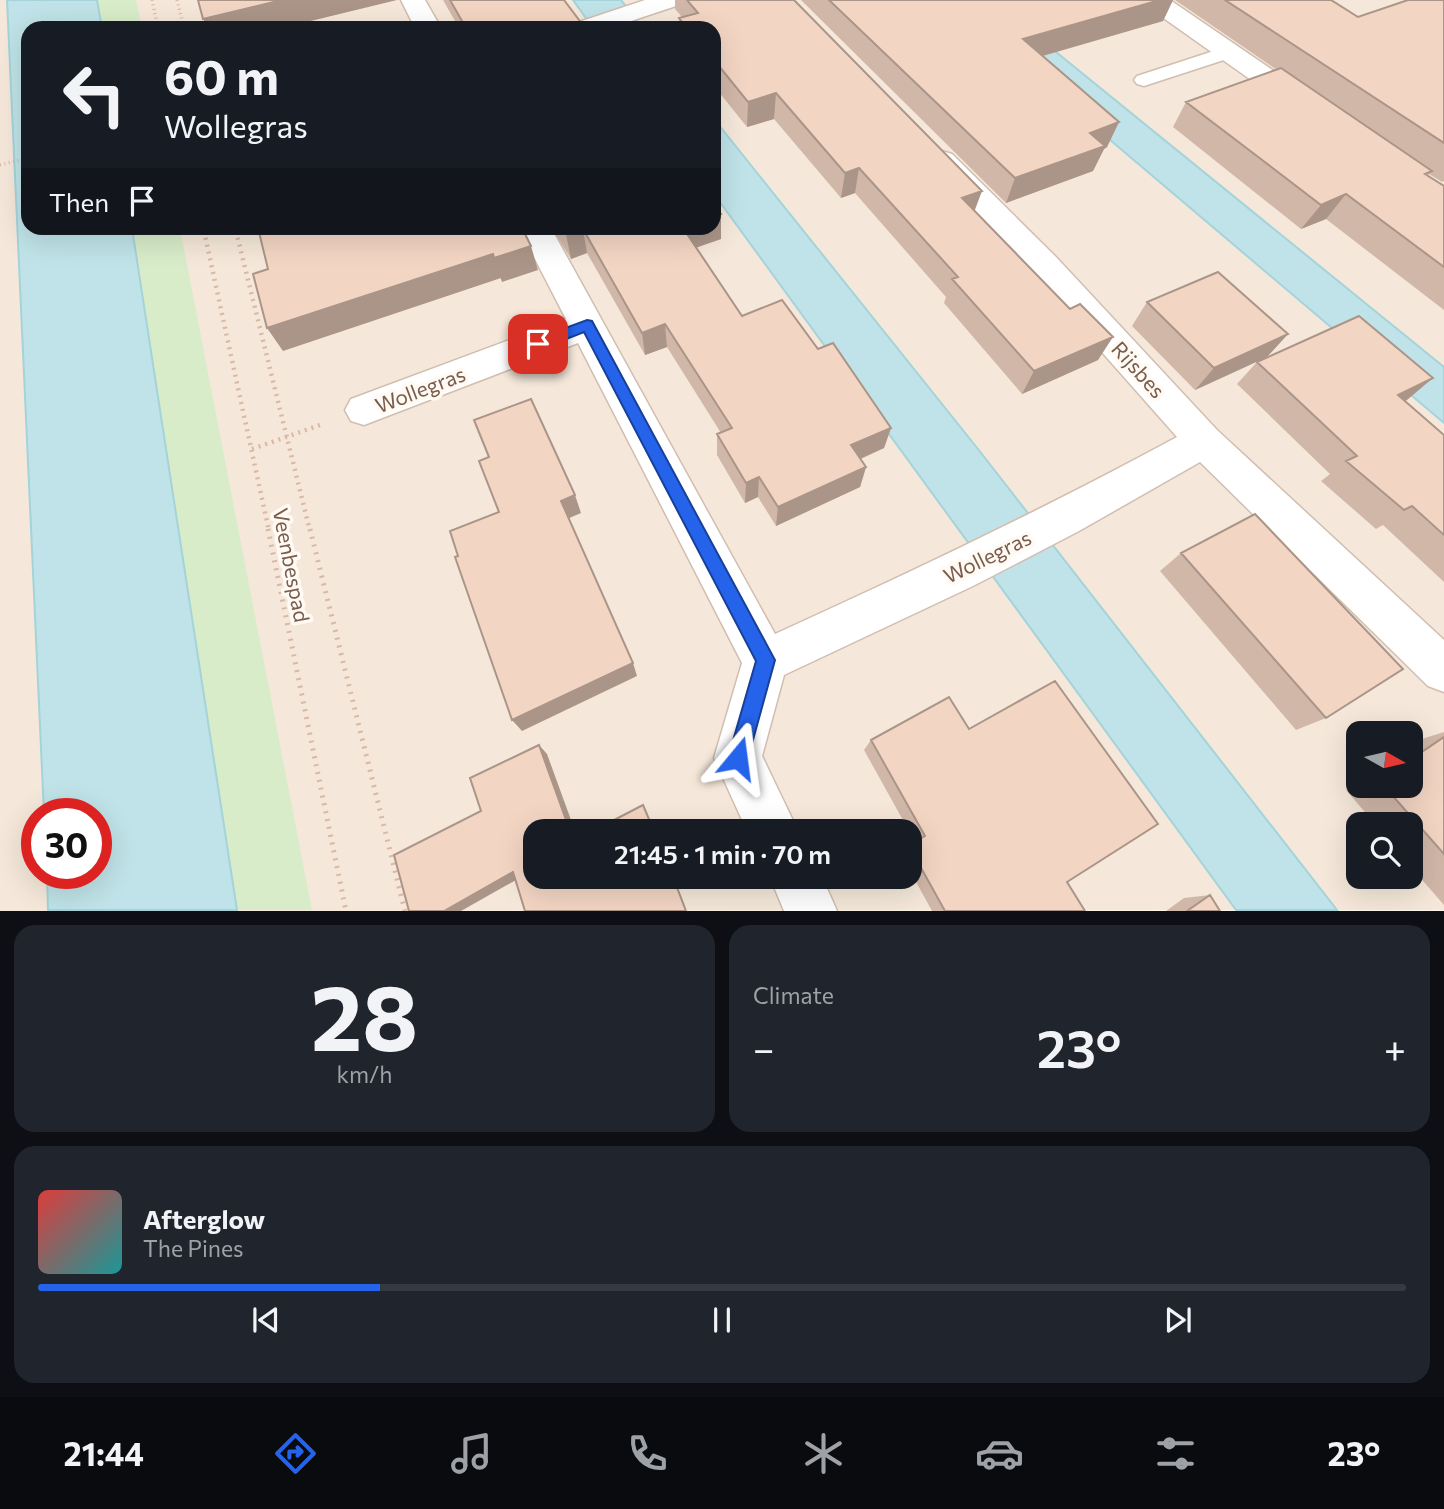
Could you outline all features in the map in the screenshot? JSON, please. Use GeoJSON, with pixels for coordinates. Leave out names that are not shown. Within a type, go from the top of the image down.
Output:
{"type":"FeatureCollection","features":[{"type":"Feature","properties":{"kind":"street"},"geometry":{"type":"LineString","coordinates":[[413,0],[424,21]]}},
{"type":"Feature","properties":{"kind":"street"},"geometry":{"type":"LineString","coordinates":[[1154,0],[1331,123]]}},
{"type":"Feature","properties":{"kind":"street"},"geometry":{"type":"LineString","coordinates":[[606,21],[667,1]]}},
{"type":"Feature","properties":{"kind":"street","name":"Rijsbes"},"geometry":{"type":"LineString","coordinates":[[920,139],[1044,265],[1204,441],[1444,670]]}},
{"type":"Feature","properties":{"kind":"street"},"geometry":{"type":"LineString","coordinates":[[539,235],[765,660],[738,758],[767,819]]}},
{"type":"Feature","properties":{"kind":"street","name":"Wollegras"},"geometry":{"type":"LineString","coordinates":[[364,410],[587,325]]}},
{"type":"Feature","properties":{"kind":"street","name":"Wollegras"},"geometry":{"type":"LineString","coordinates":[[765,660],[958,572],[1065,518],[1204,441]]}},
{"type":"Feature","properties":{"kind":"street"},"geometry":{"type":"LineString","coordinates":[[801,889],[811,911]]}},
{"type":"Feature","properties":{"kind":"lane"},"geometry":{"type":"LineString","coordinates":[[1144,80],[1229,52]]}},
{"type":"Feature","properties":{"kind":"path"},"geometry":{"type":"LineString","coordinates":[[152,0],[156,21]]}},
{"type":"Feature","properties":{"kind":"path"},"geometry":{"type":"LineString","coordinates":[[177,0],[182,21]]}},
{"type":"Feature","properties":{"kind":"path"},"geometry":{"type":"LineString","coordinates":[[2,165],[21,160]]}},
{"type":"Feature","properties":{"kind":"path","name":"Veenbespad"},"geometry":{"type":"LineString","coordinates":[[205,235],[252,449],[346,911]]}},
{"type":"Feature","properties":{"kind":"path"},"geometry":{"type":"LineString","coordinates":[[237,235],[405,911]]}},
{"type":"Feature","properties":{"kind":"path","name":"Wollegras"},"geometry":{"type":"LineString","coordinates":[[252,449],[364,410]]}},
{"type":"Feature","properties":{"kind":"shaded area"},"geometry":{"type":"Polygon","coordinates":[[[0,0],[1444,0],[1444,910],[0,911],[0,0]]]}},
{"type":"Feature","properties":{"kind":"green space"},"geometry":{"type":"Polygon","coordinates":[[[97,0],[136,0],[140,21],[101,21],[97,0]]]}},
{"type":"Feature","properties":{"kind":"green space"},"geometry":{"type":"Polygon","coordinates":[[[133,235],[181,235],[312,910],[237,910],[133,235]]]}},
{"type":"Feature","properties":{"kind":"water"},"geometry":{"type":"Polygon","coordinates":[[[7,0],[97,0],[101,21],[21,21],[21,235],[133,235],[237,910],[48,910],[47,889],[112,889],[112,798],[43,798],[7,0]]]}},
{"type":"Feature","properties":{"kind":"water"},"geometry":{"type":"Polygon","coordinates":[[[573,0],[621,0],[638,21],[588,21],[573,0]]]}},
{"type":"Feature","properties":{"kind":"water"},"geometry":{"type":"Polygon","coordinates":[[[945,0],[992,0],[1444,367],[1444,423],[945,0]]]}},
{"type":"Feature","properties":{"kind":"water"},"geometry":{"type":"Polygon","coordinates":[[[721,128],[978,449],[1337,910],[1236,910],[721,204],[721,128]]]}},
{"type":"Feature","properties":{"kind":"building"},"geometry":{"type":"Polygon","coordinates":[[[198,0],[282,0],[203,19],[198,0]]]}},
{"type":"Feature","properties":{"kind":"building"},"geometry":{"type":"Polygon","coordinates":[[[450,0],[564,0],[580,21],[462,21],[450,0]]]}},
{"type":"Feature","properties":{"kind":"building"},"geometry":{"type":"Polygon","coordinates":[[[687,0],[794,0],[982,191],[962,198],[1070,309],[1080,304],[1113,337],[1034,371],[952,279],[958,277],[859,168],[845,173],[776,93],[748,102],[721,69],[721,21],[681,21],[679,18],[698,13],[687,0]]]}},
{"type":"Feature","properties":{"kind":"building"},"geometry":{"type":"Polygon","coordinates":[[[829,0],[1160,0],[1023,39],[1119,122],[1090,133],[1105,146],[1015,178],[829,0]]]}},
{"type":"Feature","properties":{"kind":"building"},"geometry":{"type":"Polygon","coordinates":[[[1225,0],[1331,0],[1358,17],[1408,0],[1444,0],[1444,143],[1225,0]]]}},
{"type":"Feature","properties":{"kind":"building"},"geometry":{"type":"Polygon","coordinates":[[[1281,68],[1432,171],[1425,174],[1444,186],[1444,267],[1346,194],[1321,205],[1186,102],[1281,68]]]}},
{"type":"Feature","properties":{"kind":"building"},"geometry":{"type":"Polygon","coordinates":[[[260,235],[526,235],[531,246],[494,258],[493,254],[267,328],[253,274],[268,269],[260,235]]]}},
{"type":"Feature","properties":{"kind":"building"},"geometry":{"type":"Polygon","coordinates":[[[586,235],[688,235],[742,316],[782,300],[818,349],[833,343],[891,428],[851,445],[866,467],[778,507],[759,477],[746,483],[717,434],[732,428],[665,324],[642,333],[586,235]]]}},
{"type":"Feature","properties":{"kind":"building"},"geometry":{"type":"Polygon","coordinates":[[[1218,272],[1288,334],[1214,368],[1147,302],[1218,272]]]}},
{"type":"Feature","properties":{"kind":"building"},"geometry":{"type":"Polygon","coordinates":[[[1359,316],[1433,378],[1398,395],[1444,435],[1444,535],[1412,506],[1404,510],[1346,461],[1357,456],[1257,362],[1359,316]]]}},
{"type":"Feature","properties":{"kind":"building"},"geometry":{"type":"Polygon","coordinates":[[[531,399],[575,495],[561,501],[633,663],[512,720],[455,557],[458,556],[450,531],[499,512],[479,461],[489,457],[474,420],[531,399]]]}},
{"type":"Feature","properties":{"kind":"building"},"geometry":{"type":"Polygon","coordinates":[[[1255,514],[1403,669],[1326,718],[1181,553],[1255,514]]]}},
{"type":"Feature","properties":{"kind":"building"},"geometry":{"type":"Polygon","coordinates":[[[1055,681],[1158,824],[1067,882],[1085,911],[945,911],[922,870],[922,838],[925,836],[922,819],[915,819],[871,740],[949,697],[969,729],[1055,681]]]}},
{"type":"Feature","properties":{"kind":"building"},"geometry":{"type":"Polygon","coordinates":[[[1444,737],[1444,854],[1423,830],[1423,812],[1407,812],[1395,798],[1423,798],[1423,751],[1444,737]]]}},
{"type":"Feature","properties":{"kind":"building"},"geometry":{"type":"Polygon","coordinates":[[[539,745],[566,819],[523,819],[523,889],[678,889],[686,911],[525,911],[513,872],[444,911],[409,911],[394,855],[481,811],[470,778],[539,745]]]}},
{"type":"Feature","properties":{"kind":"building"},"geometry":{"type":"Polygon","coordinates":[[[643,805],[649,819],[616,819],[643,805]]]}},
{"type":"Feature","properties":{"kind":"building"},"geometry":{"type":"Polygon","coordinates":[[[1210,895],[1220,911],[1187,911],[1210,895]]]}},
{"type":"Feature","properties":{"kind":"route"},"geometry":{"type":"LineString","coordinates":[[538,344],[587,325],[765,660],[738,758]]}}]}
